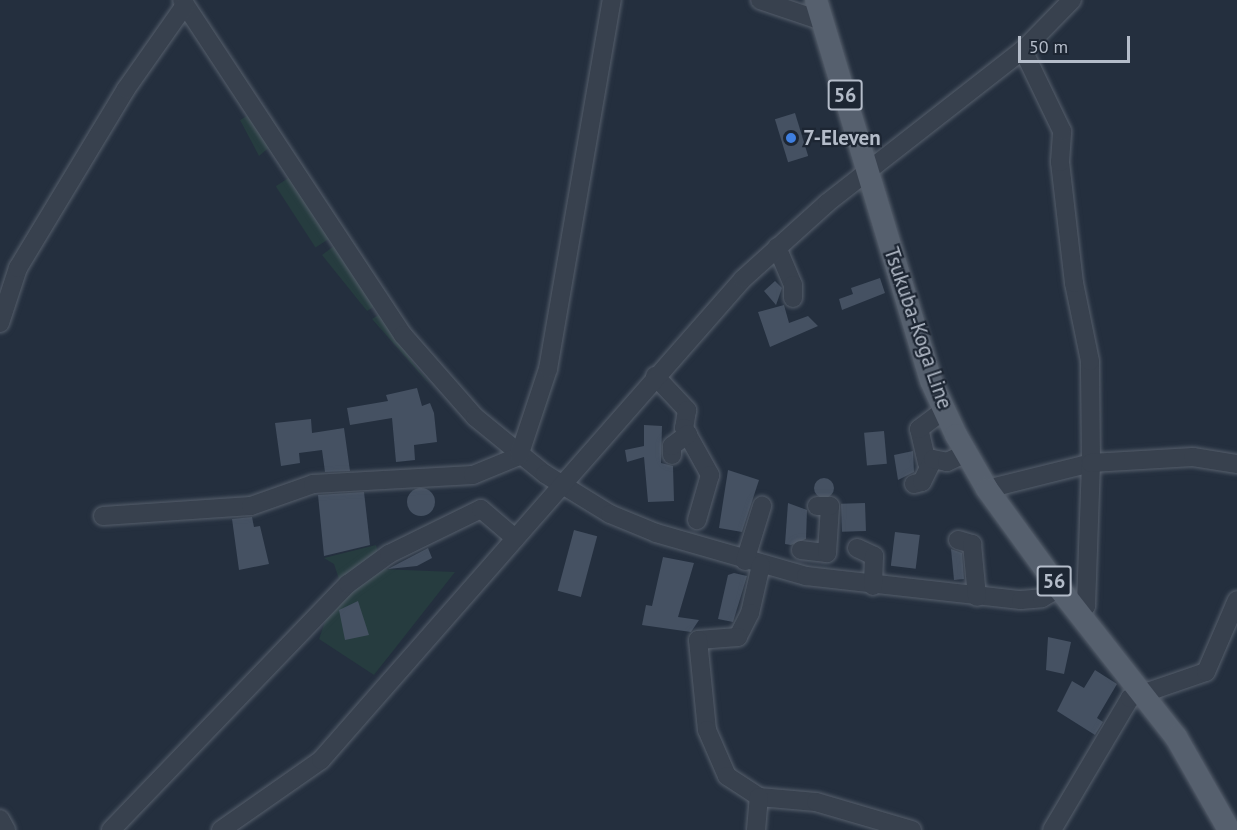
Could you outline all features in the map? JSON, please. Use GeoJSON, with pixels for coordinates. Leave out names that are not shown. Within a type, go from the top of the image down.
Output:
{"type":"FeatureCollection","features":[{"type":"Feature","properties":{"kind":"main road","name":"Tsukuba-Koga Line"},"geometry":{"type":"LineString","coordinates":[[819,10],[867,171],[945,410],[966,453],[987,489],[1059,588],[1176,737],[1229,830]]}},
{"type":"Feature","properties":{"kind":"street"},"geometry":{"type":"LineString","coordinates":[[103,516],[243,507],[313,484],[473,475],[519,456],[548,369],[612,0]]}},
{"type":"Feature","properties":{"kind":"street"},"geometry":{"type":"LineString","coordinates":[[760,0],[819,10]]}},
{"type":"Feature","properties":{"kind":"street"},"geometry":{"type":"LineString","coordinates":[[220,830],[321,760],[515,538],[559,483],[655,376],[777,248],[867,171],[1023,50],[1072,0]]}},
{"type":"Feature","properties":{"kind":"street"},"geometry":{"type":"LineString","coordinates":[[0,323],[18,268],[126,89],[184,2],[402,334],[438,380],[519,456],[559,483],[610,514],[753,563],[824,579],[977,597],[1034,599],[1059,588]]}},
{"type":"Feature","properties":{"kind":"street"},"geometry":{"type":"LineString","coordinates":[[1023,50],[1062,131],[1060,162],[1074,283],[1090,361],[1091,463],[1088,580],[1086,606],[1079,614]]}},
{"type":"Feature","properties":{"kind":"street"},"geometry":{"type":"LineString","coordinates":[[777,248],[794,285],[793,298]]}},
{"type":"Feature","properties":{"kind":"street"},"geometry":{"type":"LineString","coordinates":[[655,376],[681,399],[688,434],[710,475],[697,520]]}},
{"type":"Feature","properties":{"kind":"street"},"geometry":{"type":"LineString","coordinates":[[914,484],[922,482],[927,464],[919,429],[945,410]]}},
{"type":"Feature","properties":{"kind":"street"},"geometry":{"type":"LineString","coordinates":[[672,455],[672,446],[688,434]]}},
{"type":"Feature","properties":{"kind":"street"},"geometry":{"type":"LineString","coordinates":[[927,464],[966,453]]}},
{"type":"Feature","properties":{"kind":"street"},"geometry":{"type":"LineString","coordinates":[[987,489],[1091,463],[1193,457],[1237,464]]}},
{"type":"Feature","properties":{"kind":"street"},"geometry":{"type":"LineString","coordinates":[[762,506],[753,563],[750,614],[738,637],[698,640],[696,659],[707,730],[727,776],[759,797],[816,802],[912,830]]}},
{"type":"Feature","properties":{"kind":"street"},"geometry":{"type":"LineString","coordinates":[[817,506],[830,506],[824,579]]}},
{"type":"Feature","properties":{"kind":"street"},"geometry":{"type":"LineString","coordinates":[[111,830],[348,584],[389,554],[481,509],[515,538]]}},
{"type":"Feature","properties":{"kind":"street"},"geometry":{"type":"LineString","coordinates":[[958,540],[972,544],[977,597]]}},
{"type":"Feature","properties":{"kind":"street"},"geometry":{"type":"LineString","coordinates":[[857,548],[874,556],[873,586]]}},
{"type":"Feature","properties":{"kind":"street"},"geometry":{"type":"LineString","coordinates":[[801,550],[827,553]]}},
{"type":"Feature","properties":{"kind":"street"},"geometry":{"type":"LineString","coordinates":[[1052,830],[1130,698],[1141,690],[1206,672],[1237,600]]}},
{"type":"Feature","properties":{"kind":"street"},"geometry":{"type":"LineString","coordinates":[[756,830],[759,797]]}},
{"type":"Feature","properties":{"kind":"street"},"geometry":{"type":"LineString","coordinates":[[0,819],[6,830]]}},
{"type":"Feature","properties":{"kind":"green space"},"geometry":{"type":"Polygon","coordinates":[[[249,115],[271,146],[259,156],[240,120],[249,115]]]}},
{"type":"Feature","properties":{"kind":"green space"},"geometry":{"type":"Polygon","coordinates":[[[290,177],[330,238],[316,247],[276,186],[290,177]]]}},
{"type":"Feature","properties":{"kind":"green space"},"geometry":{"type":"Polygon","coordinates":[[[334,246],[375,306],[367,311],[322,255],[334,246]]]}},
{"type":"Feature","properties":{"kind":"green space"},"geometry":{"type":"Polygon","coordinates":[[[380,314],[411,360],[432,387],[372,319],[380,314]]]}},
{"type":"Feature","properties":{"kind":"green space"},"geometry":{"type":"Polygon","coordinates":[[[376,545],[378,553],[339,579],[334,564],[324,558],[376,545]]]}},
{"type":"Feature","properties":{"kind":"green space"},"geometry":{"type":"Polygon","coordinates":[[[379,569],[455,572],[374,675],[319,639],[328,613],[379,569]]]}},
{"type":"Feature","properties":{"kind":"building","name":"7-Eleven"},"geometry":{"type":"Polygon","coordinates":[[[795,113],[808,156],[788,162],[775,119],[795,113]]]}},
{"type":"Feature","properties":{"kind":"building"},"geometry":{"type":"Polygon","coordinates":[[[880,278],[885,293],[842,310],[839,299],[853,294],[851,288],[880,278]]]}},
{"type":"Feature","properties":{"kind":"building"},"geometry":{"type":"Polygon","coordinates":[[[775,281],[782,288],[776,305],[764,291],[775,281]]]}},
{"type":"Feature","properties":{"kind":"building"},"geometry":{"type":"Polygon","coordinates":[[[784,305],[789,323],[808,316],[818,326],[770,347],[758,312],[784,305]]]}},
{"type":"Feature","properties":{"kind":"building"},"geometry":{"type":"Polygon","coordinates":[[[417,388],[422,406],[430,403],[434,413],[437,442],[414,445],[415,460],[396,462],[392,418],[350,425],[347,408],[388,401],[386,395],[417,388]]]}},
{"type":"Feature","properties":{"kind":"building"},"geometry":{"type":"Polygon","coordinates":[[[311,419],[312,433],[344,428],[350,471],[325,472],[322,450],[299,453],[300,463],[281,466],[275,423],[311,419]]]}},
{"type":"Feature","properties":{"kind":"building"},"geometry":{"type":"Polygon","coordinates":[[[644,425],[662,426],[661,463],[673,466],[674,501],[648,502],[644,457],[627,462],[625,450],[644,446],[644,425]]]}},
{"type":"Feature","properties":{"kind":"building"},"geometry":{"type":"Polygon","coordinates":[[[884,431],[887,464],[867,466],[864,433],[884,431]]]}},
{"type":"Feature","properties":{"kind":"building"},"geometry":{"type":"Polygon","coordinates":[[[913,451],[914,472],[898,480],[894,455],[913,451]]]}},
{"type":"Feature","properties":{"kind":"building"},"geometry":{"type":"Polygon","coordinates":[[[728,470],[759,480],[742,532],[719,528],[728,470]]]}},
{"type":"Feature","properties":{"kind":"building"},"geometry":{"type":"Polygon","coordinates":[[[824,478],[831,481],[834,488],[831,495],[824,498],[817,495],[814,488],[817,481],[824,478]]]}},
{"type":"Feature","properties":{"kind":"building"},"geometry":{"type":"Polygon","coordinates":[[[421,488],[431,492],[435,502],[431,512],[421,516],[411,512],[407,502],[411,492],[421,488]]]}},
{"type":"Feature","properties":{"kind":"building"},"geometry":{"type":"Polygon","coordinates":[[[364,492],[370,545],[324,556],[318,495],[364,492]]]}},
{"type":"Feature","properties":{"kind":"building"},"geometry":{"type":"Polygon","coordinates":[[[788,503],[807,510],[806,539],[791,545],[785,544],[788,503]]]}},
{"type":"Feature","properties":{"kind":"building"},"geometry":{"type":"Polygon","coordinates":[[[865,503],[866,531],[842,532],[841,504],[865,503]]]}},
{"type":"Feature","properties":{"kind":"building"},"geometry":{"type":"Polygon","coordinates":[[[252,517],[254,527],[260,526],[269,564],[239,570],[232,519],[252,517]]]}},
{"type":"Feature","properties":{"kind":"building"},"geometry":{"type":"Polygon","coordinates":[[[574,530],[597,536],[581,597],[558,591],[574,530]]]}},
{"type":"Feature","properties":{"kind":"building"},"geometry":{"type":"Polygon","coordinates":[[[895,532],[920,535],[916,569],[891,566],[895,532]]]}},
{"type":"Feature","properties":{"kind":"building"},"geometry":{"type":"Polygon","coordinates":[[[428,548],[432,558],[417,566],[388,569],[428,548]]]}},
{"type":"Feature","properties":{"kind":"building"},"geometry":{"type":"Polygon","coordinates":[[[951,549],[962,553],[964,579],[954,580],[951,549]]]}},
{"type":"Feature","properties":{"kind":"building"},"geometry":{"type":"Polygon","coordinates":[[[663,557],[694,563],[678,617],[699,620],[691,632],[642,625],[646,605],[652,606],[663,557]]]}},
{"type":"Feature","properties":{"kind":"building"},"geometry":{"type":"Polygon","coordinates":[[[734,573],[747,576],[733,622],[718,619],[728,575],[734,573]]]}},
{"type":"Feature","properties":{"kind":"building"},"geometry":{"type":"Polygon","coordinates":[[[358,601],[369,635],[345,640],[339,610],[358,601]]]}},
{"type":"Feature","properties":{"kind":"building"},"geometry":{"type":"Polygon","coordinates":[[[1048,637],[1071,642],[1064,674],[1046,670],[1048,637]]]}},
{"type":"Feature","properties":{"kind":"building"},"geometry":{"type":"Polygon","coordinates":[[[1095,670],[1117,684],[1097,718],[1103,722],[1095,735],[1057,711],[1072,681],[1084,688],[1095,670]]]}},
{"type":"Feature","properties":{"kind":"place","name":"7-Eleven"},"geometry":{"type":"Point","coordinates":[791,138]}}]}
